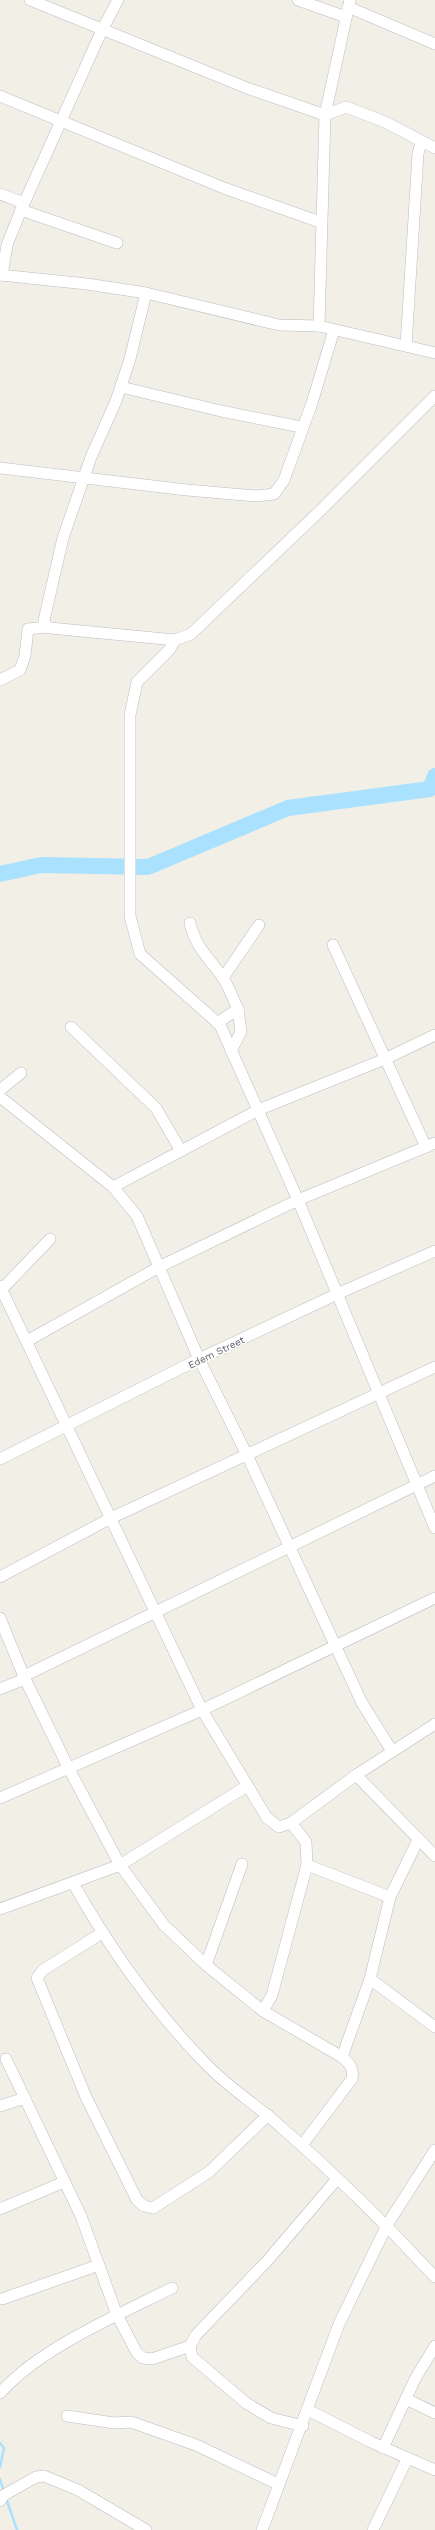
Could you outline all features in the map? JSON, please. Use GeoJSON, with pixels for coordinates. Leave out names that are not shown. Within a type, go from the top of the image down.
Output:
{"type":"FeatureCollection","features":[{"type":"Feature","properties":{"kind":"street"},"geometry":{"type":"LineString","coordinates":[[30,0],[247,88],[325,115],[346,107],[385,122],[435,148]]}},
{"type":"Feature","properties":{"kind":"street"},"geometry":{"type":"LineString","coordinates":[[118,0],[102,30],[22,206],[6,245],[1,275],[87,284],[146,293],[279,324],[319,326],[435,353]]}},
{"type":"Feature","properties":{"kind":"street"},"geometry":{"type":"LineString","coordinates":[[298,0],[348,8],[435,44]]}},
{"type":"Feature","properties":{"kind":"street"},"geometry":{"type":"LineString","coordinates":[[319,326],[320,222],[325,115],[348,8]]}},
{"type":"Feature","properties":{"kind":"street"},"geometry":{"type":"LineString","coordinates":[[0,96],[62,120],[224,188],[320,222]]}},
{"type":"Feature","properties":{"kind":"street"},"geometry":{"type":"LineString","coordinates":[[406,346],[418,154],[421,142]]}},
{"type":"Feature","properties":{"kind":"street"},"geometry":{"type":"LineString","coordinates":[[0,194],[22,206],[116,242]]}},
{"type":"Feature","properties":{"kind":"street"},"geometry":{"type":"LineString","coordinates":[[48,627],[44,620],[63,538],[84,477],[121,387],[130,359],[146,293]]}},
{"type":"Feature","properties":{"kind":"street"},"geometry":{"type":"LineString","coordinates":[[0,468],[256,496],[274,494],[284,480],[301,427],[312,403],[334,330]]}},
{"type":"Feature","properties":{"kind":"street"},"geometry":{"type":"LineString","coordinates":[[121,387],[221,411],[301,427]]}},
{"type":"Feature","properties":{"kind":"street"},"geometry":{"type":"LineString","coordinates":[[0,680],[20,670],[25,656],[28,629],[48,627],[175,640],[191,634],[204,623],[435,396]]}},
{"type":"Feature","properties":{"kind":"street"},"geometry":{"type":"LineString","coordinates":[[175,640],[170,649],[137,682],[130,715],[130,916],[140,954],[217,1023],[298,1200],[378,1394],[418,1484],[435,1528]]}},
{"type":"Feature","properties":{"kind":"street"},"geometry":{"type":"LineString","coordinates":[[190,923],[196,943],[224,978],[238,1009],[241,1032],[231,1051]]}},
{"type":"Feature","properties":{"kind":"street"},"geometry":{"type":"LineString","coordinates":[[224,978],[259,925]]}},
{"type":"Feature","properties":{"kind":"street"},"geometry":{"type":"LineString","coordinates":[[27,1341],[159,1267],[298,1200],[431,1145],[385,1059],[334,946]]}},
{"type":"Feature","properties":{"kind":"street"},"geometry":{"type":"LineString","coordinates":[[217,1023],[238,1009]]}},
{"type":"Feature","properties":{"kind":"street"},"geometry":{"type":"LineString","coordinates":[[71,1027],[156,1108],[181,1151]]}},
{"type":"Feature","properties":{"kind":"street"},"geometry":{"type":"LineString","coordinates":[[113,1187],[258,1110],[385,1059],[435,1035]]}},
{"type":"Feature","properties":{"kind":"street"},"geometry":{"type":"LineString","coordinates":[[0,1090],[21,1073]]}},
{"type":"Feature","properties":{"kind":"street"},"geometry":{"type":"LineString","coordinates":[[0,1097],[113,1187],[137,1216],[199,1359],[247,1455],[362,1702],[392,1751]]}},
{"type":"Feature","properties":{"kind":"street"},"geometry":{"type":"LineString","coordinates":[[50,1239],[1,1288],[202,1710],[266,1818],[274,1825],[279,1827],[291,1823],[356,1775],[435,1724]]}},
{"type":"Feature","properties":{"kind":"street","name":"Edem Street"},"geometry":{"type":"LineString","coordinates":[[0,1459],[68,1427],[199,1359],[337,1294],[435,1251]]}},
{"type":"Feature","properties":{"kind":"street"},"geometry":{"type":"LineString","coordinates":[[0,1577],[111,1518],[435,1367]]}},
{"type":"Feature","properties":{"kind":"street"},"geometry":{"type":"LineString","coordinates":[[0,1689],[435,1476]]}},
{"type":"Feature","properties":{"kind":"street"},"geometry":{"type":"LineString","coordinates":[[0,1798],[202,1710],[435,1598]]}},
{"type":"Feature","properties":{"kind":"street"},"geometry":{"type":"LineString","coordinates":[[0,1618],[24,1677],[69,1769],[120,1865],[164,1925],[206,1965],[263,2011],[342,2057],[351,2065],[352,2079],[302,2145]]}},
{"type":"Feature","properties":{"kind":"street"},"geometry":{"type":"LineString","coordinates":[[356,1775],[435,1856]]}},
{"type":"Feature","properties":{"kind":"street"},"geometry":{"type":"LineString","coordinates":[[0,1909],[120,1865],[248,1786]]}},
{"type":"Feature","properties":{"kind":"street"},"geometry":{"type":"LineString","coordinates":[[263,2011],[272,1995],[307,1865],[306,1842],[291,1823]]}},
{"type":"Feature","properties":{"kind":"street"},"geometry":{"type":"LineString","coordinates":[[342,2057],[370,1979],[390,1897],[418,1840]]}},
{"type":"Feature","properties":{"kind":"street"},"geometry":{"type":"LineString","coordinates":[[206,1965],[242,1864]]}},
{"type":"Feature","properties":{"kind":"street"},"geometry":{"type":"LineString","coordinates":[[307,1865],[390,1897]]}},
{"type":"Feature","properties":{"kind":"street"},"geometry":{"type":"LineString","coordinates":[[73,1883],[102,1933],[178,2032],[208,2066],[302,2145],[337,2180],[387,2225],[435,2277]]}},
{"type":"Feature","properties":{"kind":"street"},"geometry":{"type":"LineString","coordinates":[[102,1933],[43,1970],[38,1974],[37,1978],[86,2097],[137,2200],[144,2206],[153,2208],[209,2172],[268,2115]]}},
{"type":"Feature","properties":{"kind":"street"},"geometry":{"type":"LineString","coordinates":[[370,1979],[435,2027]]}},
{"type":"Feature","properties":{"kind":"street"},"geometry":{"type":"LineString","coordinates":[[6,2059],[81,2216],[117,2315],[137,2353],[144,2358],[152,2359],[190,2346]]}},
{"type":"Feature","properties":{"kind":"street"},"geometry":{"type":"LineString","coordinates":[[0,2106],[25,2098]]}},
{"type":"Feature","properties":{"kind":"street"},"geometry":{"type":"LineString","coordinates":[[262,2530],[278,2484],[303,2426],[339,2324],[387,2225],[435,2150]]}},
{"type":"Feature","properties":{"kind":"street"},"geometry":{"type":"LineString","coordinates":[[303,2426],[271,2418],[246,2403],[192,2357],[190,2346],[196,2335],[268,2260],[337,2180]]}},
{"type":"Feature","properties":{"kind":"street"},"geometry":{"type":"LineString","coordinates":[[0,2209],[64,2182]]}},
{"type":"Feature","properties":{"kind":"street"},"geometry":{"type":"LineString","coordinates":[[2,2299],[98,2265]]}},
{"type":"Feature","properties":{"kind":"street"},"geometry":{"type":"LineString","coordinates":[[0,2393],[12,2379],[39,2358],[117,2315],[172,2288]]}},
{"type":"Feature","properties":{"kind":"street"},"geometry":{"type":"LineString","coordinates":[[383,2448],[406,2399],[435,2346]]}},
{"type":"Feature","properties":{"kind":"street"},"geometry":{"type":"LineString","coordinates":[[406,2399],[435,2413]]}},
{"type":"Feature","properties":{"kind":"street"},"geometry":{"type":"LineString","coordinates":[[308,2410],[383,2448],[435,2470]]}},
{"type":"Feature","properties":{"kind":"street"},"geometry":{"type":"LineString","coordinates":[[67,2416],[114,2424],[131,2422],[196,2445],[278,2484]]}},
{"type":"Feature","properties":{"kind":"street"},"geometry":{"type":"LineString","coordinates":[[373,2530],[407,2459]]}},
{"type":"Feature","properties":{"kind":"street"},"geometry":{"type":"LineString","coordinates":[[0,2501],[4,2495],[36,2477],[44,2476],[78,2490],[146,2530]]}},
{"type":"Feature","properties":{"kind":"waterway"},"geometry":{"type":"LineString","coordinates":[[0,874],[41,865],[148,867],[288,808],[430,789],[435,776]]}},
{"type":"Feature","properties":{"kind":"waterway"},"geometry":{"type":"LineString","coordinates":[[430,789],[435,792]]}},
{"type":"Feature","properties":{"kind":"waterway"},"geometry":{"type":"LineString","coordinates":[[0,2443],[4,2448],[0,2467]]}},
{"type":"Feature","properties":{"kind":"waterway"},"geometry":{"type":"LineString","coordinates":[[0,2479],[4,2492]]}},
{"type":"Feature","properties":{"kind":"waterway"},"geometry":{"type":"LineString","coordinates":[[6,2498],[17,2530]]}}]}
